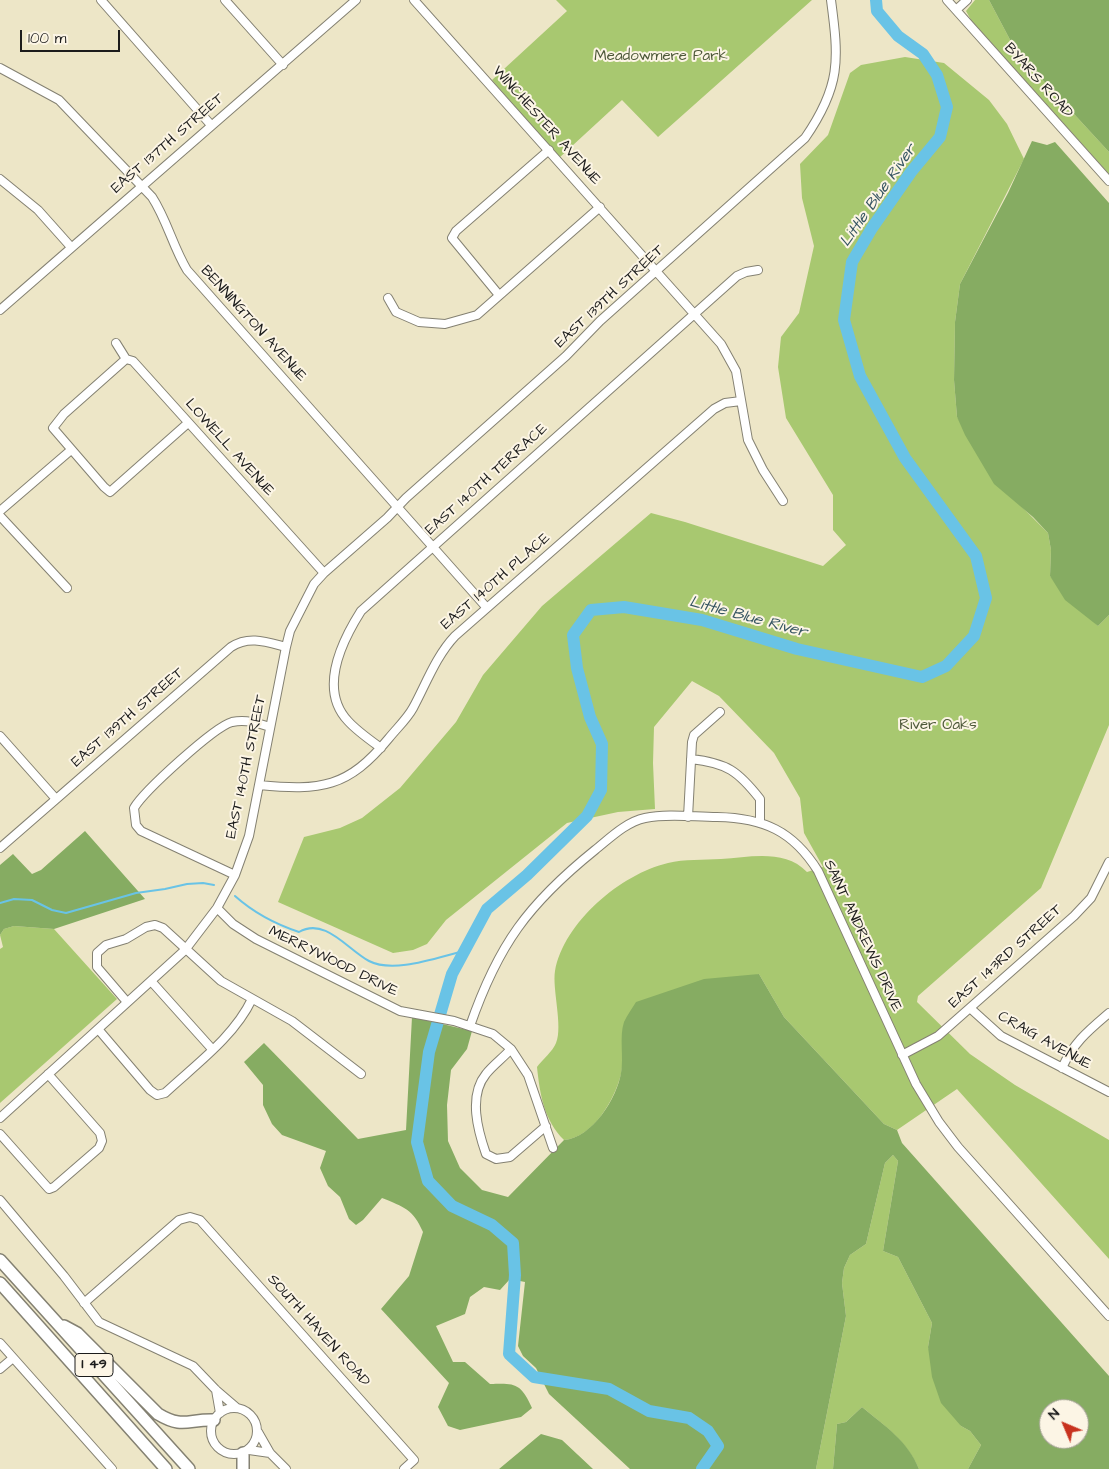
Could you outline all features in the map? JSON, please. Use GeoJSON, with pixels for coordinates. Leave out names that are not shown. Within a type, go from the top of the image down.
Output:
{"type":"FeatureCollection","features":[{"type":"Feature","properties":{"kind":"highway","name":"I 49"},"geometry":{"type":"LineString","coordinates":[[0,1260],[190,1469]]}},
{"type":"Feature","properties":{"kind":"highway","name":"I 49"},"geometry":{"type":"LineString","coordinates":[[0,1283],[166,1469]]}},
{"type":"Feature","properties":{"kind":"highway"},"geometry":{"type":"LineString","coordinates":[[54,1320],[77,1334],[158,1414],[182,1424],[217,1416]]}},
{"type":"Feature","properties":{"kind":"highway"},"geometry":{"type":"LineString","coordinates":[[243,1469],[246,1452]]}},
{"type":"Feature","properties":{"kind":"street"},"geometry":{"type":"LineString","coordinates":[[101,0],[212,125]]}},
{"type":"Feature","properties":{"kind":"street"},"geometry":{"type":"LineString","coordinates":[[225,0],[283,64]]}},
{"type":"Feature","properties":{"kind":"street","name":"WINCHESTER AVENUE"},"geometry":{"type":"LineString","coordinates":[[414,0],[658,271],[731,358],[736,371],[748,440],[763,470],[782,501]]}},
{"type":"Feature","properties":{"kind":"street","name":"EAST 139TH STREET"},"geometry":{"type":"LineString","coordinates":[[324,573],[794,150],[815,124],[832,87],[835,73],[836,34],[831,0]]}},
{"type":"Feature","properties":{"kind":"street","name":"BYARS ROAD"},"geometry":{"type":"LineString","coordinates":[[947,0],[1109,181]]}},
{"type":"Feature","properties":{"kind":"street"},"geometry":{"type":"LineString","coordinates":[[956,10],[967,0]]}},
{"type":"Feature","properties":{"kind":"street","name":"EAST 137TH STREET"},"geometry":{"type":"LineString","coordinates":[[0,309],[283,64],[350,2]]}},
{"type":"Feature","properties":{"kind":"street","name":"BENNINGTON AVENUE"},"geometry":{"type":"LineString","coordinates":[[0,68],[59,100],[141,186],[161,210],[178,256],[187,270],[487,608]]}},
{"type":"Feature","properties":{"kind":"street"},"geometry":{"type":"LineString","coordinates":[[499,295],[454,243],[452,238],[456,231],[549,150]]}},
{"type":"Feature","properties":{"kind":"street"},"geometry":{"type":"LineString","coordinates":[[0,179],[38,210],[71,247]]}},
{"type":"Feature","properties":{"kind":"street"},"geometry":{"type":"LineString","coordinates":[[388,298],[396,312],[419,322],[445,324],[477,315],[600,207]]}},
{"type":"Feature","properties":{"kind":"street","name":"EAST 140TH TERRACE"},"geometry":{"type":"LineString","coordinates":[[381,748],[348,721],[339,709],[335,683],[338,655],[346,635],[361,611],[737,276],[758,270]]}},
{"type":"Feature","properties":{"kind":"street","name":"LOWELL AVENUE"},"geometry":{"type":"LineString","coordinates":[[116,343],[126,359],[133,361],[324,573]]}},
{"type":"Feature","properties":{"kind":"street"},"geometry":{"type":"LineString","coordinates":[[126,359],[64,414],[53,428],[110,492],[188,423]]}},
{"type":"Feature","properties":{"kind":"street","name":"EAST 140TH PLACE"},"geometry":{"type":"LineString","coordinates":[[259,785],[299,789],[328,784],[358,770],[381,748],[412,711],[448,643],[714,409],[725,403],[742,401]]}},
{"type":"Feature","properties":{"kind":"street"},"geometry":{"type":"LineString","coordinates":[[0,511],[71,450]]}},
{"type":"Feature","properties":{"kind":"street"},"geometry":{"type":"LineString","coordinates":[[0,516],[67,588]]}},
{"type":"Feature","properties":{"kind":"street","name":"EAST 140TH STREET"},"geometry":{"type":"LineString","coordinates":[[0,1118],[185,950],[217,908],[235,875],[249,836],[286,647],[304,600],[324,573]]}},
{"type":"Feature","properties":{"kind":"street","name":"EAST 139TH STREET"},"geometry":{"type":"LineString","coordinates":[[0,848],[239,641],[255,639],[286,647]]}},
{"type":"Feature","properties":{"kind":"street"},"geometry":{"type":"LineString","coordinates":[[688,817],[694,736],[720,712]]}},
{"type":"Feature","properties":{"kind":"street"},"geometry":{"type":"LineString","coordinates":[[235,875],[141,831],[134,818],[134,808],[144,794],[222,727],[241,721],[270,727]]}},
{"type":"Feature","properties":{"kind":"street"},"geometry":{"type":"LineString","coordinates":[[0,736],[56,799]]}},
{"type":"Feature","properties":{"kind":"street"},"geometry":{"type":"LineString","coordinates":[[691,759],[714,762],[736,772],[760,800],[760,821]]}},
{"type":"Feature","properties":{"kind":"street","name":"SAINT ANDREWS DRIVE"},"geometry":{"type":"LineString","coordinates":[[470,1026],[482,990],[507,941],[538,902],[565,874],[624,827],[644,818],[688,817],[760,821],[785,833],[813,863],[925,1101],[958,1146],[1109,1316]]}},
{"type":"Feature","properties":{"kind":"street","name":"EAST 143RD STREET"},"geometry":{"type":"LineString","coordinates":[[902,1055],[938,1036],[1074,916],[1091,898],[1109,862]]}},
{"type":"Feature","properties":{"kind":"street","name":"MERRYWOOD DRIVE"},"geometry":{"type":"LineString","coordinates":[[217,908],[233,924],[256,939],[400,1011],[454,1021],[493,1034],[511,1049],[528,1075],[553,1148]]}},
{"type":"Feature","properties":{"kind":"street"},"geometry":{"type":"LineString","coordinates":[[127,1002],[97,967],[96,958],[101,948],[126,940],[146,927],[155,925],[163,928],[221,981],[292,1021],[361,1074]]}},
{"type":"Feature","properties":{"kind":"street"},"geometry":{"type":"LineString","coordinates":[[151,981],[212,1049]]}},
{"type":"Feature","properties":{"kind":"street"},"geometry":{"type":"LineString","coordinates":[[98,1028],[150,1090],[160,1094],[165,1093],[235,1026],[252,1000]]}},
{"type":"Feature","properties":{"kind":"street","name":"CRAIG AVENUE"},"geometry":{"type":"LineString","coordinates":[[970,1008],[984,1023],[1001,1036],[1109,1092]]}},
{"type":"Feature","properties":{"kind":"street"},"geometry":{"type":"LineString","coordinates":[[1062,1068],[1071,1050],[1081,1037],[1109,1012]]}},
{"type":"Feature","properties":{"kind":"street"},"geometry":{"type":"LineString","coordinates":[[511,1049],[484,1076],[478,1090],[477,1123],[486,1154],[496,1159],[510,1157],[546,1126]]}},
{"type":"Feature","properties":{"kind":"street"},"geometry":{"type":"LineString","coordinates":[[0,1134],[44,1186],[52,1188],[100,1144],[100,1133],[48,1074]]}},
{"type":"Feature","properties":{"kind":"street"},"geometry":{"type":"LineString","coordinates":[[0,1200],[64,1276],[98,1322],[194,1366],[216,1390],[237,1408],[251,1415],[270,1453],[286,1469]]}},
{"type":"Feature","properties":{"kind":"street","name":"SOUTH HAVEN ROAD"},"geometry":{"type":"LineString","coordinates":[[84,1303],[179,1220],[190,1217],[200,1220],[414,1460],[404,1469]]}},
{"type":"Feature","properties":{"kind":"street"},"geometry":{"type":"LineString","coordinates":[[0,1343],[112,1469]]}},
{"type":"Feature","properties":{"kind":"street"},"geometry":{"type":"LineString","coordinates":[[0,1369],[13,1358]]}},
{"type":"Feature","properties":{"kind":"street"},"geometry":{"type":"LineString","coordinates":[[216,1390],[217,1416],[210,1431],[215,1446],[228,1454],[246,1452],[270,1453]]}},
{"type":"Feature","properties":{"kind":"street"},"geometry":{"type":"LineString","coordinates":[[217,1416],[229,1408],[237,1408]]}},
{"type":"Feature","properties":{"kind":"street"},"geometry":{"type":"LineString","coordinates":[[246,1452],[254,1444],[258,1432]]}},
{"type":"Feature","properties":{"kind":"green space","name":"Meadowmere Park"},"geometry":{"type":"Polygon","coordinates":[[[556,0],[812,0],[658,137],[622,100],[559,158],[492,80],[567,11],[556,0]]]}},
{"type":"Feature","properties":{"kind":"green space"},"geometry":{"type":"Polygon","coordinates":[[[975,0],[989,0],[1016,51],[1109,152],[1109,174],[971,20],[966,11],[975,0]]]}},
{"type":"Feature","properties":{"kind":"green space"},"geometry":{"type":"Polygon","coordinates":[[[989,0],[1109,0],[1109,152],[1016,51],[989,0]]]}},
{"type":"Feature","properties":{"kind":"green space","name":"River Oaks"},"geometry":{"type":"Polygon","coordinates":[[[905,57],[944,63],[989,100],[1007,124],[1024,159],[960,284],[955,322],[954,380],[957,417],[1019,504],[1048,533],[1051,550],[1050,576],[1098,626],[1109,615],[1109,725],[1041,888],[918,996],[917,1002],[970,1054],[1015,1085],[1109,1140],[1109,1259],[957,1089],[897,1130],[884,1124],[784,1017],[759,974],[624,1024],[621,1074],[614,1095],[608,1105],[593,1125],[575,1138],[564,1140],[557,1132],[544,1106],[537,1067],[552,1049],[558,1036],[554,979],[561,953],[570,935],[582,918],[597,903],[614,889],[632,878],[650,869],[674,862],[767,856],[788,860],[807,872],[823,867],[804,833],[800,798],[774,753],[719,696],[692,681],[654,727],[655,809],[618,812],[567,823],[446,920],[427,944],[413,950],[393,953],[278,902],[304,837],[340,828],[362,818],[400,788],[456,722],[483,675],[542,606],[651,513],[823,566],[846,545],[833,530],[833,495],[786,418],[778,367],[781,337],[799,313],[814,246],[802,198],[800,164],[828,135],[850,73],[861,65],[905,57]]]}},
{"type":"Feature","properties":{"kind":"green space"},"geometry":{"type":"Polygon","coordinates":[[[1032,141],[1047,145],[1055,142],[1109,203],[1109,615],[1098,626],[1065,600],[1050,576],[1051,550],[1048,533],[1033,517],[994,484],[965,435],[957,417],[954,380],[955,322],[960,284],[1008,193],[1032,141]]]}},
{"type":"Feature","properties":{"kind":"green space"},"geometry":{"type":"Polygon","coordinates":[[[85,831],[145,899],[54,929],[14,926],[4,929],[0,935],[0,865],[13,854],[32,874],[41,870],[85,831]]]}},
{"type":"Feature","properties":{"kind":"green space"},"geometry":{"type":"Polygon","coordinates":[[[14,926],[54,929],[117,999],[0,1103],[0,949],[3,947],[0,935],[4,929],[14,926]]]}},
{"type":"Feature","properties":{"kind":"green space"},"geometry":{"type":"Polygon","coordinates":[[[759,974],[784,1017],[884,1124],[897,1130],[902,1143],[1109,1376],[1109,1469],[968,1469],[981,1445],[970,1431],[961,1426],[941,1403],[932,1377],[928,1347],[932,1323],[898,1257],[883,1251],[898,1161],[893,1155],[885,1163],[866,1244],[850,1255],[844,1268],[842,1283],[846,1316],[816,1469],[630,1469],[549,1394],[536,1368],[523,1356],[518,1346],[525,1282],[510,1279],[500,1290],[484,1287],[470,1297],[465,1314],[436,1326],[453,1362],[465,1362],[490,1384],[516,1386],[524,1394],[532,1408],[521,1417],[460,1430],[448,1426],[438,1407],[449,1383],[381,1309],[409,1276],[423,1232],[419,1224],[407,1210],[382,1198],[363,1220],[356,1225],[349,1219],[340,1197],[328,1186],[320,1168],[326,1151],[282,1135],[272,1124],[263,1105],[263,1085],[244,1062],[264,1043],[358,1139],[406,1130],[412,1017],[472,1031],[467,1049],[451,1070],[447,1105],[448,1141],[460,1168],[482,1190],[508,1197],[564,1140],[574,1138],[593,1125],[609,1105],[619,1083],[621,1073],[624,1022],[636,1002],[704,979],[759,974]]]}},
{"type":"Feature","properties":{"kind":"green space"},"geometry":{"type":"Polygon","coordinates":[[[893,1155],[898,1161],[883,1251],[898,1257],[932,1323],[928,1347],[961,1426],[970,1431],[981,1445],[968,1469],[919,1469],[902,1442],[862,1407],[846,1422],[837,1424],[833,1469],[816,1469],[846,1316],[842,1283],[844,1268],[850,1255],[866,1244],[885,1163],[893,1155]]]}},
{"type":"Feature","properties":{"kind":"green space"},"geometry":{"type":"Polygon","coordinates":[[[862,1407],[902,1442],[909,1450],[919,1469],[833,1469],[837,1424],[846,1422],[862,1407]]]}},
{"type":"Feature","properties":{"kind":"green space"},"geometry":{"type":"Polygon","coordinates":[[[541,1434],[562,1440],[593,1469],[499,1469],[541,1434]]]}},
{"type":"Feature","properties":{"kind":"waterway","name":"Little Blue River"},"geometry":{"type":"LineString","coordinates":[[702,1469],[718,1446],[708,1431],[689,1418],[649,1411],[609,1389],[534,1377],[509,1354],[515,1275],[513,1243],[492,1225],[452,1206],[428,1181],[417,1142],[429,1052],[452,974],[487,909],[527,875],[587,816],[601,790],[602,744],[590,717],[577,668],[573,635],[591,610],[624,607],[702,620],[797,649],[922,677],[946,666],[974,636],[986,598],[976,556],[905,458],[860,376],[844,320],[852,262],[872,228],[911,172],[940,137],[947,107],[937,75],[923,54],[898,36],[877,11],[876,0]]}},
{"type":"Feature","properties":{"kind":"waterway"},"geometry":{"type":"LineString","coordinates":[[0,903],[14,899],[32,900],[52,910],[66,913],[136,893],[187,884],[203,883],[214,885]]}},
{"type":"Feature","properties":{"kind":"waterway"},"geometry":{"type":"LineString","coordinates":[[235,896],[257,913],[290,929],[299,932],[309,928],[327,931],[361,956],[379,965],[391,966],[416,963],[464,951]]}}]}
